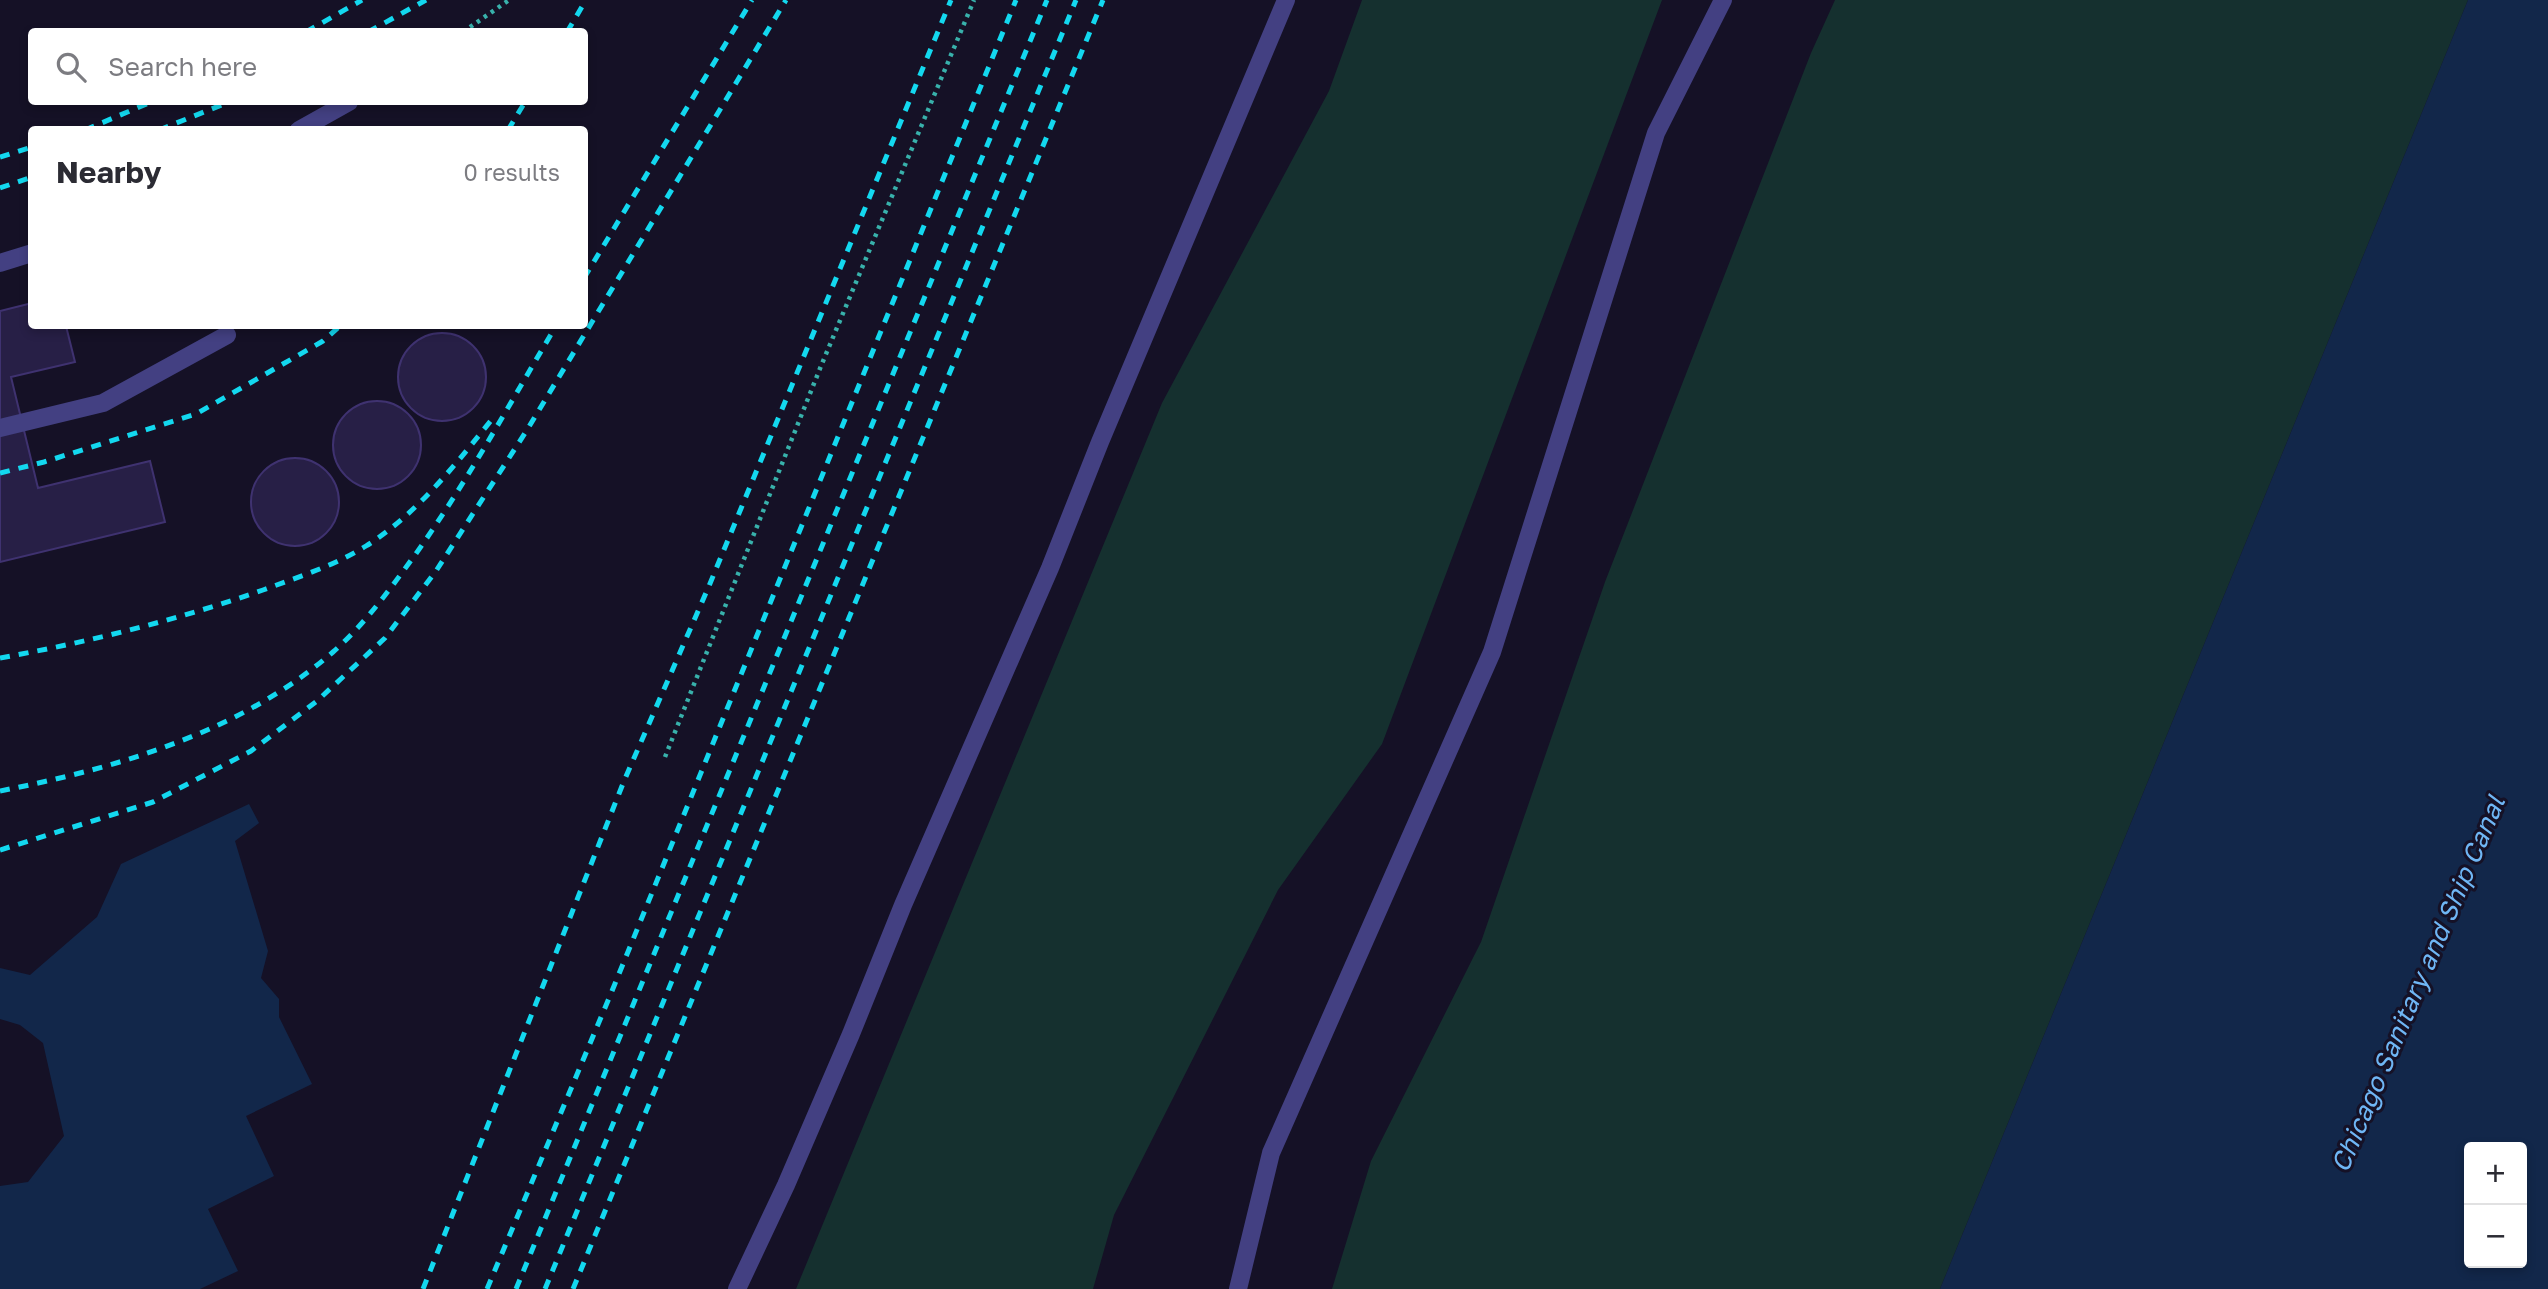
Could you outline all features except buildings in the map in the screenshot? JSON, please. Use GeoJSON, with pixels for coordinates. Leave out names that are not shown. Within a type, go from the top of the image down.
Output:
{"type":"FeatureCollection","features":[{"type":"Feature","properties":{"kind":"lane"},"geometry":{"type":"LineString","coordinates":[[737,1289],[852,1034],[903,905],[1050,568],[1100,442],[1286,0]]}},
{"type":"Feature","properties":{"kind":"lane"},"geometry":{"type":"LineString","coordinates":[[1238,1289],[1271,1153],[1492,652],[1656,133],[1723,0]]}},
{"type":"Feature","properties":{"kind":"lane"},"geometry":{"type":"LineString","coordinates":[[306,126],[344,105]]}},
{"type":"Feature","properties":{"kind":"lane"},"geometry":{"type":"LineString","coordinates":[[0,263],[28,254]]}},
{"type":"Feature","properties":{"kind":"lane"},"geometry":{"type":"LineString","coordinates":[[0,428],[103,403],[227,335]]}},
{"type":"Feature","properties":{"kind":"path"},"geometry":{"type":"LineString","coordinates":[[469,28],[509,0]]}},
{"type":"Feature","properties":{"kind":"path"},"geometry":{"type":"LineString","coordinates":[[666,757],[821,366],[974,0]]}},
{"type":"Feature","properties":{"kind":"green space"},"geometry":{"type":"Polygon","coordinates":[[[1362,0],[1662,0],[1382,744],[1278,890],[1114,1215],[1093,1289],[796,1289],[1162,403],[1329,91],[1362,0]]]}},
{"type":"Feature","properties":{"kind":"green space"},"geometry":{"type":"Polygon","coordinates":[[[1835,0],[2468,0],[1940,1289],[1332,1289],[1371,1161],[1481,942],[1605,582],[1811,53],[1835,0]]]}},
{"type":"Feature","properties":{"kind":"water","name":"Chicago Sanitary and Ship Canal"},"geometry":{"type":"Polygon","coordinates":[[[2468,0],[2548,0],[2548,1289],[1940,1289],[2468,0]]]}},
{"type":"Feature","properties":{"kind":"water"},"geometry":{"type":"Polygon","coordinates":[[[249,804],[259,823],[235,841],[268,951],[261,978],[279,999],[279,1017],[312,1084],[246,1116],[274,1176],[208,1209],[238,1271],[200,1289],[0,1289],[0,1186],[28,1182],[64,1136],[43,1043],[20,1025],[0,1019],[0,968],[30,975],[97,917],[121,864],[249,804]]]}},
{"type":"Feature","properties":{"kind":"railway"},"geometry":{"type":"LineString","coordinates":[[313,28],[362,0]]}},
{"type":"Feature","properties":{"kind":"railway"},"geometry":{"type":"LineString","coordinates":[[375,28],[426,0]]}},
{"type":"Feature","properties":{"kind":"railway"},"geometry":{"type":"LineString","coordinates":[[569,28],[586,0]]}},
{"type":"Feature","properties":{"kind":"railway"},"geometry":{"type":"LineString","coordinates":[[588,271],[752,0]]}},
{"type":"Feature","properties":{"kind":"railway"},"geometry":{"type":"LineString","coordinates":[[588,329],[786,0]]}},
{"type":"Feature","properties":{"kind":"railway"},"geometry":{"type":"LineString","coordinates":[[423,1289],[624,781],[709,586],[951,0]]}},
{"type":"Feature","properties":{"kind":"railway"},"geometry":{"type":"LineString","coordinates":[[487,1289],[612,991],[1016,0]]}},
{"type":"Feature","properties":{"kind":"railway"},"geometry":{"type":"LineString","coordinates":[[516,1289],[1047,0]]}},
{"type":"Feature","properties":{"kind":"railway"},"geometry":{"type":"LineString","coordinates":[[545,1289],[1076,0]]}},
{"type":"Feature","properties":{"kind":"railway"},"geometry":{"type":"LineString","coordinates":[[573,1289],[1103,0]]}},
{"type":"Feature","properties":{"kind":"railway"},"geometry":{"type":"LineString","coordinates":[[94,126],[144,105]]}},
{"type":"Feature","properties":{"kind":"railway"},"geometry":{"type":"LineString","coordinates":[[169,126],[222,105]]}},
{"type":"Feature","properties":{"kind":"railway"},"geometry":{"type":"LineString","coordinates":[[510,126],[523,105]]}},
{"type":"Feature","properties":{"kind":"railway"},"geometry":{"type":"LineString","coordinates":[[0,157],[28,148]]}},
{"type":"Feature","properties":{"kind":"railway"},"geometry":{"type":"LineString","coordinates":[[0,188],[28,178]]}},
{"type":"Feature","properties":{"kind":"railway"},"geometry":{"type":"LineString","coordinates":[[0,473],[44,462],[196,414],[323,341],[337,329]]}},
{"type":"Feature","properties":{"kind":"railway"},"geometry":{"type":"LineString","coordinates":[[0,791],[88,771],[176,743],[259,704],[297,680],[333,652],[377,606],[415,555],[488,442],[554,329]]}},
{"type":"Feature","properties":{"kind":"railway"},"geometry":{"type":"LineString","coordinates":[[0,850],[153,802],[251,751],[317,701],[385,638],[436,571],[527,430],[588,329]]}},
{"type":"Feature","properties":{"kind":"railway"},"geometry":{"type":"LineString","coordinates":[[0,658],[100,637],[231,601],[316,571],[341,559],[385,533],[419,504],[493,418]]}}]}
